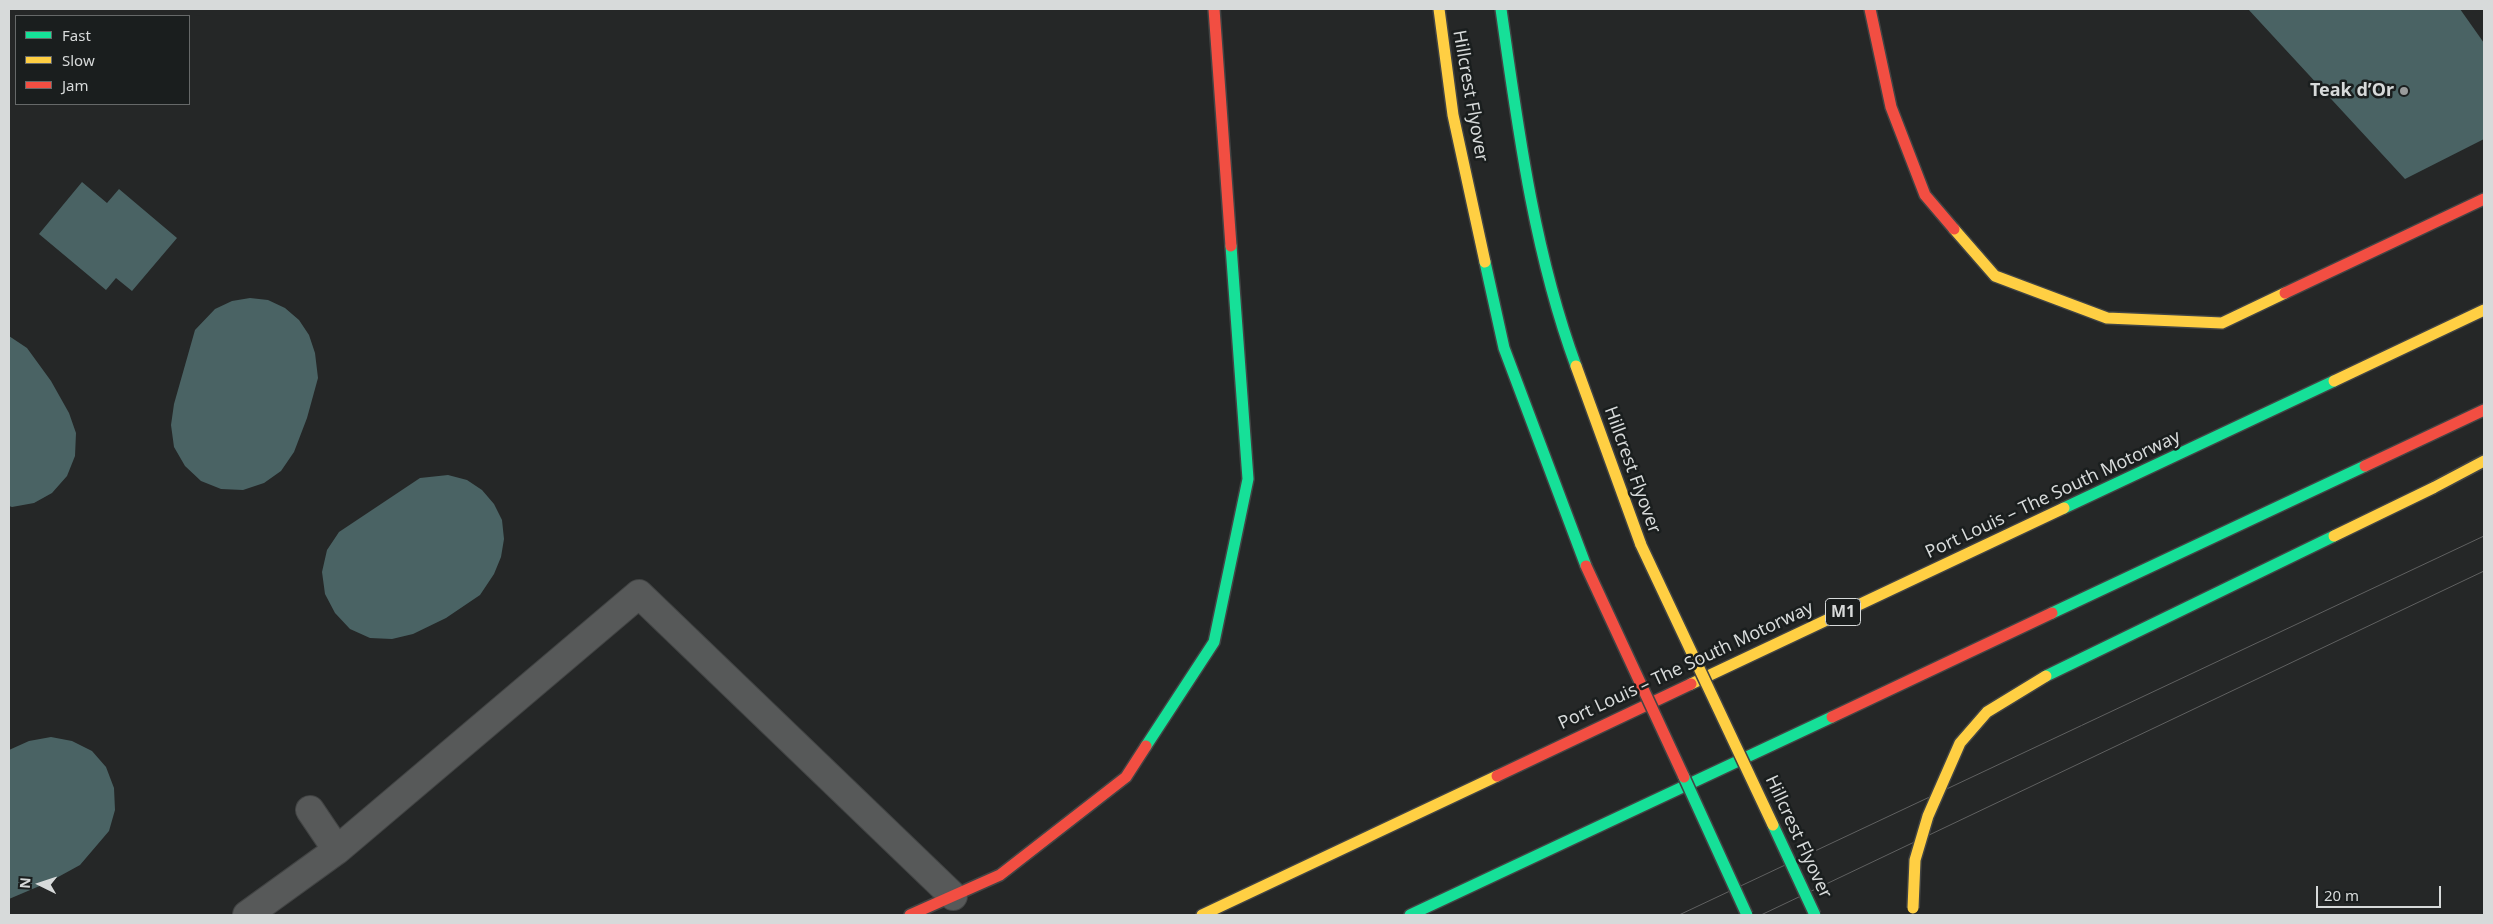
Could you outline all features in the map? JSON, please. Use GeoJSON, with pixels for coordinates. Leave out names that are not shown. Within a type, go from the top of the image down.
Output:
{"type":"FeatureCollection","features":[{"type":"Feature","properties":{"kind":"main road"},"geometry":{"type":"LineString","coordinates":[[910,915],[1000,875],[1126,776],[1214,642],[1248,479],[1214,9]]}},
{"type":"Feature","properties":{"kind":"main road","name":"Hillcrest Flyover"},"geometry":{"type":"LineString","coordinates":[[1439,9],[1453,115],[1504,348],[1586,566],[1747,915]]}},
{"type":"Feature","properties":{"kind":"main road","name":"Hillcrest Flyover"},"geometry":{"type":"LineString","coordinates":[[1501,9],[1521,152],[1560,322],[1641,546],[1815,915]]}},
{"type":"Feature","properties":{"kind":"main road"},"geometry":{"type":"LineString","coordinates":[[1870,9],[1891,107],[1925,195],[1995,276],[2107,318],[2222,323],[2484,199]]}},
{"type":"Feature","properties":{"kind":"main road","name":"Port Louis – The South Motorway"},"geometry":{"type":"LineString","coordinates":[[1202,915],[2484,310]]}},
{"type":"Feature","properties":{"kind":"main road"},"geometry":{"type":"LineString","coordinates":[[1410,915],[2484,410]]}},
{"type":"Feature","properties":{"kind":"main road"},"geometry":{"type":"LineString","coordinates":[[1913,915],[1915,860],[1928,816],[1960,743],[1987,712],[2035,682],[2433,488],[2484,461]]}},
{"type":"Feature","properties":{"kind":"street"},"geometry":{"type":"LineString","coordinates":[[248,915],[337,850],[639,594],[953,896]]}},
{"type":"Feature","properties":{"kind":"street"},"geometry":{"type":"LineString","coordinates":[[310,810],[337,850]]}},
{"type":"Feature","properties":{"kind":"building","name":"Teak d’Or"},"geometry":{"type":"Polygon","coordinates":[[[2248,9],[2460,9],[2484,43],[2484,139],[2405,179],[2248,9]]]}},
{"type":"Feature","properties":{"kind":"building"},"geometry":{"type":"Polygon","coordinates":[[[82,182],[107,203],[119,189],[177,238],[132,291],[116,278],[106,290],[39,234],[82,182]]]}},
{"type":"Feature","properties":{"kind":"building"},"geometry":{"type":"Polygon","coordinates":[[[250,298],[268,300],[285,308],[299,320],[309,335],[315,353],[318,378],[307,418],[294,452],[281,471],[264,483],[243,490],[221,489],[201,481],[185,466],[174,447],[171,425],[174,404],[195,330],[215,309],[232,301],[250,298]]]}},
{"type":"Feature","properties":{"kind":"building"},"geometry":{"type":"Polygon","coordinates":[[[9,336],[27,348],[51,381],[69,413],[76,433],[75,456],[67,476],[52,493],[34,503],[12,507],[9,506],[9,336]]]}},
{"type":"Feature","properties":{"kind":"building"},"geometry":{"type":"Polygon","coordinates":[[[448,475],[467,480],[482,490],[494,504],[502,520],[504,539],[501,557],[494,574],[480,595],[446,618],[413,634],[392,639],[370,638],[350,629],[335,613],[325,594],[322,572],[327,550],[339,532],[420,478],[448,475]]]}},
{"type":"Feature","properties":{"kind":"building"},"geometry":{"type":"Polygon","coordinates":[[[51,737],[72,741],[92,751],[106,767],[114,788],[115,810],[109,831],[80,865],[49,882],[9,899],[9,750],[29,741],[51,737]]]}},
{"type":"Feature","properties":{"kind":"tram line"},"geometry":{"type":"LineString","coordinates":[[1679,915],[2484,536]]}},
{"type":"Feature","properties":{"kind":"tram line"},"geometry":{"type":"LineString","coordinates":[[1761,915],[2484,571]]}},
{"type":"Feature","properties":{"kind":"traffic: fast"},"geometry":{"type":"LineString","coordinates":[[1501,9],[1521,145],[1538,235],[1561,323],[1576,366]]}},
{"type":"Feature","properties":{"kind":"traffic: fast"},"geometry":{"type":"LineString","coordinates":[[1146,746],[1214,642],[1248,479],[1231,246]]}},
{"type":"Feature","properties":{"kind":"traffic: fast"},"geometry":{"type":"LineString","coordinates":[[1485,262],[1504,348],[1586,566]]}},
{"type":"Feature","properties":{"kind":"traffic: fast"},"geometry":{"type":"LineString","coordinates":[[2064,508],[2334,381]]}},
{"type":"Feature","properties":{"kind":"traffic: fast"},"geometry":{"type":"LineString","coordinates":[[2052,613],[2365,466]]}},
{"type":"Feature","properties":{"kind":"traffic: fast"},"geometry":{"type":"LineString","coordinates":[[2046,676],[2334,536]]}},
{"type":"Feature","properties":{"kind":"traffic: fast"},"geometry":{"type":"LineString","coordinates":[[1410,915],[1832,717]]}},
{"type":"Feature","properties":{"kind":"traffic: fast"},"geometry":{"type":"LineString","coordinates":[[1684,777],[1747,915]]}},
{"type":"Feature","properties":{"kind":"traffic: fast"},"geometry":{"type":"LineString","coordinates":[[1773,825],[1815,915]]}},
{"type":"Feature","properties":{"kind":"traffic: slow"},"geometry":{"type":"LineString","coordinates":[[1439,9],[1453,115],[1485,262]]}},
{"type":"Feature","properties":{"kind":"traffic: slow"},"geometry":{"type":"LineString","coordinates":[[1954,229],[1995,276],[2107,318],[2222,323],[2285,293]]}},
{"type":"Feature","properties":{"kind":"traffic: slow"},"geometry":{"type":"LineString","coordinates":[[2334,381],[2484,310]]}},
{"type":"Feature","properties":{"kind":"traffic: slow"},"geometry":{"type":"LineString","coordinates":[[1576,366],[1641,545]]}},
{"type":"Feature","properties":{"kind":"traffic: slow"},"geometry":{"type":"LineString","coordinates":[[2433,488],[2484,461]]}},
{"type":"Feature","properties":{"kind":"traffic: slow"},"geometry":{"type":"LineString","coordinates":[[2334,536],[2433,488]]}},
{"type":"Feature","properties":{"kind":"traffic: slow"},"geometry":{"type":"LineString","coordinates":[[1691,684],[2064,508]]}},
{"type":"Feature","properties":{"kind":"traffic: slow"},"geometry":{"type":"LineString","coordinates":[[1641,545],[1773,825]]}},
{"type":"Feature","properties":{"kind":"traffic: slow"},"geometry":{"type":"LineString","coordinates":[[1913,908],[1915,860],[1928,816],[1960,743],[1987,712],[2046,676]]}},
{"type":"Feature","properties":{"kind":"traffic: slow"},"geometry":{"type":"LineString","coordinates":[[1202,915],[1497,776]]}},
{"type":"Feature","properties":{"kind":"traffic: jam"},"geometry":{"type":"LineString","coordinates":[[1214,9],[1231,246]]}},
{"type":"Feature","properties":{"kind":"traffic: jam"},"geometry":{"type":"LineString","coordinates":[[1870,9],[1891,107],[1925,195],[1954,229]]}},
{"type":"Feature","properties":{"kind":"traffic: jam"},"geometry":{"type":"LineString","coordinates":[[2285,293],[2484,199]]}},
{"type":"Feature","properties":{"kind":"traffic: jam"},"geometry":{"type":"LineString","coordinates":[[2365,466],[2484,410]]}},
{"type":"Feature","properties":{"kind":"traffic: jam"},"geometry":{"type":"LineString","coordinates":[[1586,566],[1684,777]]}},
{"type":"Feature","properties":{"kind":"traffic: jam"},"geometry":{"type":"LineString","coordinates":[[1832,717],[2052,613]]}},
{"type":"Feature","properties":{"kind":"traffic: jam"},"geometry":{"type":"LineString","coordinates":[[1497,776],[1691,684]]}},
{"type":"Feature","properties":{"kind":"traffic: jam"},"geometry":{"type":"LineString","coordinates":[[910,915],[1000,875],[1126,777],[1146,746]]}},
{"type":"Feature","properties":{"kind":"place","name":"Teak d’Or"},"geometry":{"type":"Point","coordinates":[2404,91]}}]}
